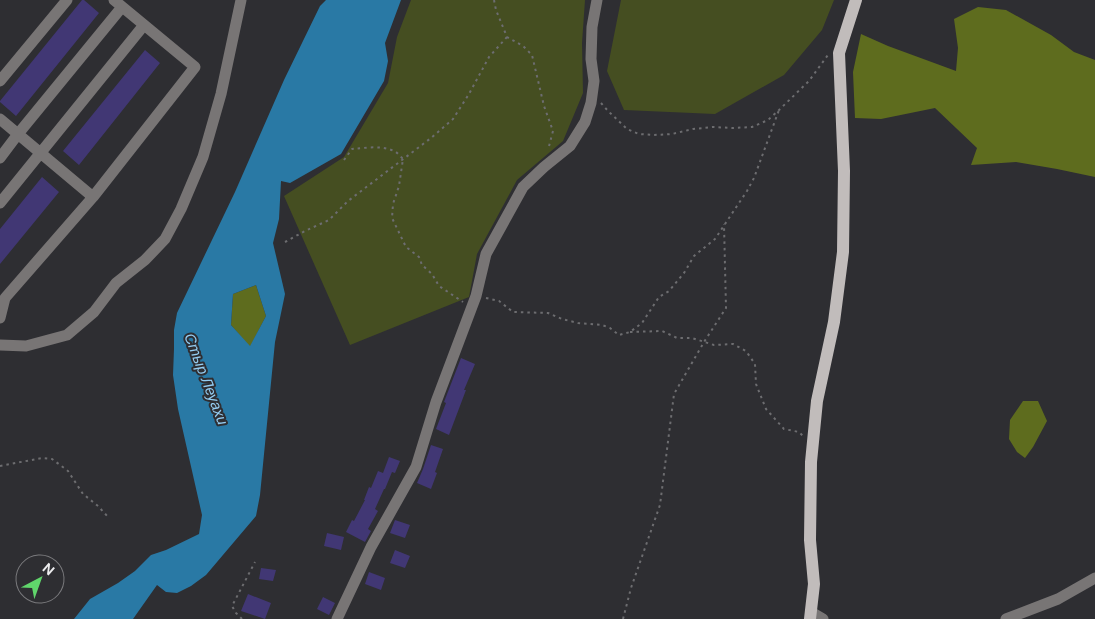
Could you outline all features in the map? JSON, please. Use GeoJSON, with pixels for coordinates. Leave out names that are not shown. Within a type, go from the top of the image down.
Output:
{"type":"FeatureCollection","features":[{"type":"Feature","properties":{"kind":"main road"},"geometry":{"type":"LineString","coordinates":[[811,615],[814,584],[810,540],[811,462],[817,401],[834,322],[843,252],[844,171],[839,53],[856,0]]}},
{"type":"Feature","properties":{"kind":"street"},"geometry":{"type":"LineString","coordinates":[[0,81],[68,0]]}},
{"type":"Feature","properties":{"kind":"street"},"geometry":{"type":"LineString","coordinates":[[0,345],[26,346],[67,335],[94,312],[116,282],[145,260],[165,239],[181,209],[203,157],[221,94],[241,0]]}},
{"type":"Feature","properties":{"kind":"street"},"geometry":{"type":"LineString","coordinates":[[337,619],[371,547],[416,467],[436,402],[476,296],[486,254],[523,187],[544,166],[570,146],[585,122],[591,103],[594,82],[591,59],[592,27],[597,0]]}},
{"type":"Feature","properties":{"kind":"street"},"geometry":{"type":"LineString","coordinates":[[0,158],[118,3],[194,67],[93,197],[3,296],[0,318]]}},
{"type":"Feature","properties":{"kind":"street"},"geometry":{"type":"LineString","coordinates":[[0,203],[144,25]]}},
{"type":"Feature","properties":{"kind":"street"},"geometry":{"type":"LineString","coordinates":[[0,119],[93,197]]}},
{"type":"Feature","properties":{"kind":"street"},"geometry":{"type":"LineString","coordinates":[[1006,619],[1058,599],[1095,578]]}},
{"type":"Feature","properties":{"kind":"street"},"geometry":{"type":"LineString","coordinates":[[811,615],[823,619]]}},
{"type":"Feature","properties":{"kind":"path"},"geometry":{"type":"LineString","coordinates":[[494,0],[507,37],[523,46],[532,55],[544,106],[553,131],[544,166]]}},
{"type":"Feature","properties":{"kind":"path"},"geometry":{"type":"LineString","coordinates":[[285,242],[329,220],[348,200],[431,138],[453,119],[470,94],[489,57],[507,37]]}},
{"type":"Feature","properties":{"kind":"path"},"geometry":{"type":"LineString","coordinates":[[593,89],[601,103],[618,121],[627,129],[639,134],[672,134],[713,127],[752,127],[768,120],[779,110],[809,81],[830,53]]}},
{"type":"Feature","properties":{"kind":"path"},"geometry":{"type":"LineString","coordinates":[[630,332],[642,322],[659,297],[669,291],[684,273],[694,256],[714,239],[747,191],[754,178],[779,110]]}},
{"type":"Feature","properties":{"kind":"path"},"geometry":{"type":"LineString","coordinates":[[344,160],[352,149],[369,147],[395,151],[403,159]]}},
{"type":"Feature","properties":{"kind":"path"},"geometry":{"type":"LineString","coordinates":[[403,159],[399,186],[393,204],[392,218],[406,247],[419,257],[422,265],[432,274],[439,286],[472,308]]}},
{"type":"Feature","properties":{"kind":"path"},"geometry":{"type":"LineString","coordinates":[[623,619],[631,588],[660,505],[674,394],[726,308],[724,224]]}},
{"type":"Feature","properties":{"kind":"path"},"geometry":{"type":"LineString","coordinates":[[476,296],[499,301],[513,312],[548,313],[578,323],[602,325],[619,335],[630,332],[662,331],[677,338],[692,338],[714,345],[733,344],[746,350],[756,364],[756,384],[766,409],[784,428],[799,432],[813,444]]}},
{"type":"Feature","properties":{"kind":"path"},"geometry":{"type":"LineString","coordinates":[[0,466],[42,458],[52,459],[68,471],[83,494],[109,518]]}},
{"type":"Feature","properties":{"kind":"path"},"geometry":{"type":"LineString","coordinates":[[242,619],[232,606],[255,562]]}},
{"type":"Feature","properties":{"kind":"green space"},"geometry":{"type":"Polygon","coordinates":[[[411,0],[585,0],[582,43],[583,93],[563,141],[517,180],[477,254],[469,297],[350,345],[284,196],[344,157],[388,83],[397,37],[411,0]]]}},
{"type":"Feature","properties":{"kind":"green space"},"geometry":{"type":"Polygon","coordinates":[[[621,0],[834,0],[822,30],[784,75],[715,114],[624,110],[607,71],[621,0]]]}},
{"type":"Feature","properties":{"kind":"green space"},"geometry":{"type":"Polygon","coordinates":[[[978,7],[1006,10],[1051,35],[1074,52],[1095,60],[1095,177],[1016,162],[971,165],[977,148],[935,108],[881,119],[855,118],[853,72],[861,34],[956,71],[958,48],[954,19],[978,7]]]}},
{"type":"Feature","properties":{"kind":"green space"},"geometry":{"type":"Polygon","coordinates":[[[256,285],[266,316],[250,347],[231,325],[233,294],[256,285]]]}},
{"type":"Feature","properties":{"kind":"green space"},"geometry":{"type":"Polygon","coordinates":[[[1023,401],[1038,401],[1047,421],[1025,458],[1017,452],[1009,439],[1010,420],[1023,401]]]}},
{"type":"Feature","properties":{"kind":"water","name":"Стыр Леуахи"},"geometry":{"type":"Polygon","coordinates":[[[326,0],[401,0],[385,43],[388,61],[384,81],[341,154],[290,183],[281,181],[279,219],[273,243],[285,294],[275,342],[260,495],[256,516],[206,575],[177,593],[166,592],[157,585],[133,619],[74,619],[90,599],[135,571],[151,555],[199,534],[202,515],[178,409],[173,375],[174,330],[177,313],[320,6],[326,0]],[[256,285],[233,294],[231,325],[250,346],[266,316],[256,285]]]}},
{"type":"Feature","properties":{"kind":"building"},"geometry":{"type":"Polygon","coordinates":[[[82,0],[99,13],[16,116],[0,101],[82,0]]]}},
{"type":"Feature","properties":{"kind":"building"},"geometry":{"type":"Polygon","coordinates":[[[145,50],[160,63],[79,165],[63,151],[145,50]]]}},
{"type":"Feature","properties":{"kind":"building"},"geometry":{"type":"Polygon","coordinates":[[[42,177],[59,192],[0,264],[0,229],[42,177]]]}},
{"type":"Feature","properties":{"kind":"building"},"geometry":{"type":"Polygon","coordinates":[[[461,358],[475,364],[449,435],[436,429],[461,358]]]}},
{"type":"Feature","properties":{"kind":"building"},"geometry":{"type":"Polygon","coordinates":[[[431,445],[443,449],[431,489],[417,483],[431,445]]]}},
{"type":"Feature","properties":{"kind":"building"},"geometry":{"type":"Polygon","coordinates":[[[389,457],[400,461],[395,473],[392,472],[375,509],[378,511],[368,529],[371,531],[365,542],[346,532],[352,520],[354,521],[378,471],[383,473],[389,457]]]}},
{"type":"Feature","properties":{"kind":"building"},"geometry":{"type":"Polygon","coordinates":[[[395,520],[410,525],[405,538],[390,533],[395,520]]]}},
{"type":"Feature","properties":{"kind":"building"},"geometry":{"type":"Polygon","coordinates":[[[327,533],[344,537],[341,550],[324,546],[327,533]]]}},
{"type":"Feature","properties":{"kind":"building"},"geometry":{"type":"Polygon","coordinates":[[[395,550],[410,556],[405,568],[390,563],[395,550]]]}},
{"type":"Feature","properties":{"kind":"building"},"geometry":{"type":"Polygon","coordinates":[[[261,568],[276,570],[273,581],[259,579],[261,568]]]}},
{"type":"Feature","properties":{"kind":"building"},"geometry":{"type":"Polygon","coordinates":[[[369,572],[385,578],[381,590],[365,584],[369,572]]]}},
{"type":"Feature","properties":{"kind":"building"},"geometry":{"type":"Polygon","coordinates":[[[248,594],[271,603],[265,619],[241,611],[248,594]]]}},
{"type":"Feature","properties":{"kind":"building"},"geometry":{"type":"Polygon","coordinates":[[[323,597],[335,603],[329,615],[317,609],[323,597]]]}}]}
